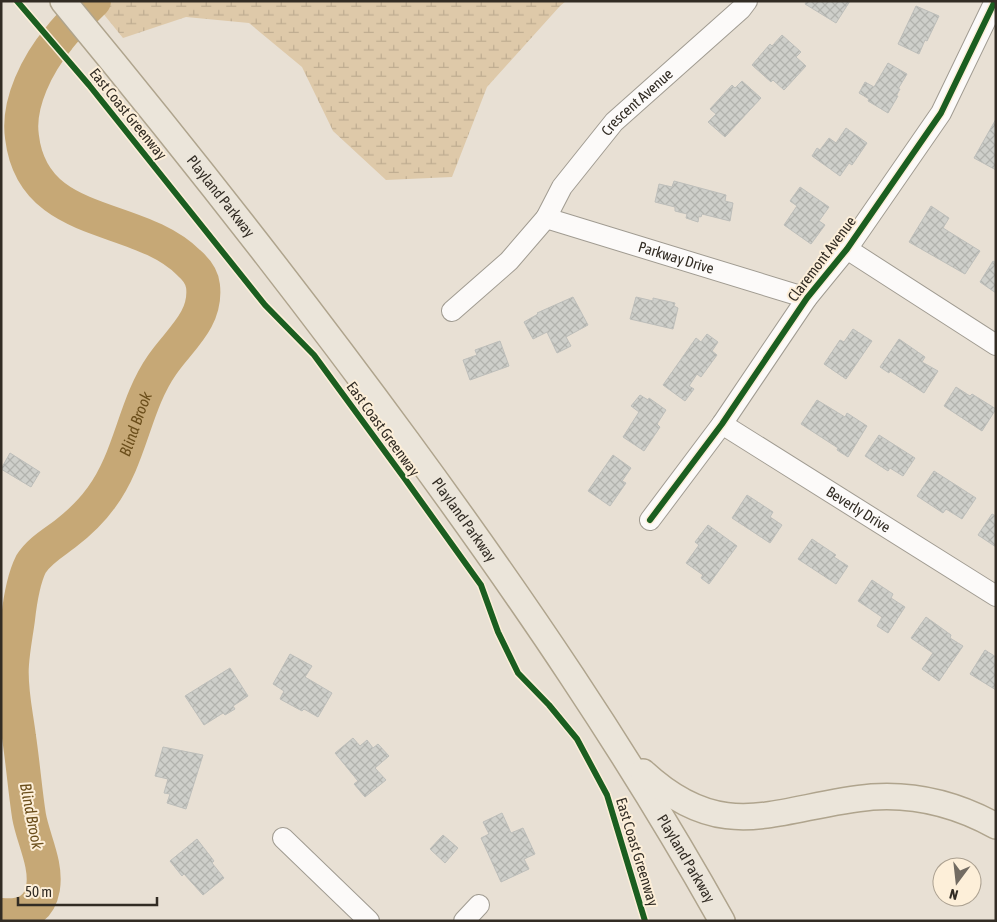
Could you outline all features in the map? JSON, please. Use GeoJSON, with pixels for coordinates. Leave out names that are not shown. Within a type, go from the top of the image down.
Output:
{"type":"FeatureCollection","features":[{"type":"Feature","properties":{"kind":"main road","name":"Playland Parkway"},"geometry":{"type":"LineString","coordinates":[[63,1],[228,204],[361,378],[445,492],[550,642],[621,751],[661,814],[722,921]]}},
{"type":"Feature","properties":{"kind":"main road"},"geometry":{"type":"LineString","coordinates":[[621,751],[665,792],[685,804],[706,812],[727,816],[771,815],[851,800],[893,796],[914,798],[960,809],[996,826]]}},
{"type":"Feature","properties":{"kind":"street","name":"Crescent Avenue"},"geometry":{"type":"LineString","coordinates":[[452,311],[509,261],[546,218],[562,187],[614,122],[741,9],[747,1]]}},
{"type":"Feature","properties":{"kind":"street","name":"Claremont Avenue"},"geometry":{"type":"LineString","coordinates":[[650,520],[722,424],[806,298],[847,249],[941,113],[995,1]]}},
{"type":"Feature","properties":{"kind":"street","name":"Parkway Drive"},"geometry":{"type":"LineString","coordinates":[[546,218],[806,298]]}},
{"type":"Feature","properties":{"kind":"street"},"geometry":{"type":"LineString","coordinates":[[847,249],[996,346]]}},
{"type":"Feature","properties":{"kind":"street","name":"Beverly Drive"},"geometry":{"type":"LineString","coordinates":[[722,424],[996,596]]}},
{"type":"Feature","properties":{"kind":"street"},"geometry":{"type":"LineString","coordinates":[[283,838],[369,921]]}},
{"type":"Feature","properties":{"kind":"street"},"geometry":{"type":"LineString","coordinates":[[464,921],[479,905]]}},
{"type":"Feature","properties":{"kind":"green space"},"geometry":{"type":"Polygon","coordinates":[[[93,1],[566,1],[487,87],[452,177],[386,180],[333,131],[302,67],[249,23],[186,17],[123,38],[93,1]]]}},
{"type":"Feature","properties":{"kind":"building"},"geometry":{"type":"Polygon","coordinates":[[[807,1],[850,1],[836,23],[805,4],[807,1]]]}},
{"type":"Feature","properties":{"kind":"building"},"geometry":{"type":"Polygon","coordinates":[[[916,6],[939,16],[919,54],[898,44],[916,6]]]}},
{"type":"Feature","properties":{"kind":"building"},"geometry":{"type":"Polygon","coordinates":[[[782,35],[801,52],[796,57],[806,66],[784,90],[773,80],[771,82],[752,65],[770,44],[772,46],[782,35]]]}},
{"type":"Feature","properties":{"kind":"building"},"geometry":{"type":"Polygon","coordinates":[[[888,63],[907,74],[898,89],[900,89],[896,96],[898,96],[888,113],[859,93],[865,82],[874,87],[888,63]]]}},
{"type":"Feature","properties":{"kind":"building"},"geometry":{"type":"Polygon","coordinates":[[[742,81],[761,98],[725,137],[708,122],[716,114],[710,109],[732,85],[735,88],[742,81]]]}},
{"type":"Feature","properties":{"kind":"building"},"geometry":{"type":"Polygon","coordinates":[[[996,119],[996,170],[974,158],[996,119]]]}},
{"type":"Feature","properties":{"kind":"building"},"geometry":{"type":"Polygon","coordinates":[[[846,128],[867,143],[852,165],[849,163],[840,176],[812,156],[817,148],[820,150],[829,138],[836,143],[846,128]]]}},
{"type":"Feature","properties":{"kind":"building"},"geometry":{"type":"Polygon","coordinates":[[[674,181],[726,195],[725,201],[733,203],[730,221],[702,214],[701,217],[699,216],[698,222],[686,218],[687,214],[675,211],[675,207],[655,202],[659,184],[672,187],[674,181]]]}},
{"type":"Feature","properties":{"kind":"building"},"geometry":{"type":"Polygon","coordinates":[[[800,187],[829,207],[819,221],[825,225],[811,244],[784,225],[797,206],[790,201],[800,187]]]}},
{"type":"Feature","properties":{"kind":"building"},"geometry":{"type":"Polygon","coordinates":[[[931,206],[949,218],[943,228],[980,251],[965,274],[909,242],[931,206]]]}},
{"type":"Feature","properties":{"kind":"building"},"geometry":{"type":"Polygon","coordinates":[[[993,261],[996,263],[996,293],[980,282],[993,261]]]}},
{"type":"Feature","properties":{"kind":"building"},"geometry":{"type":"Polygon","coordinates":[[[573,297],[588,325],[566,337],[571,346],[557,353],[547,332],[533,339],[524,322],[537,313],[573,297]]]}},
{"type":"Feature","properties":{"kind":"building"},"geometry":{"type":"Polygon","coordinates":[[[636,297],[653,301],[653,298],[675,303],[674,306],[678,308],[673,329],[630,319],[636,297]]]}},
{"type":"Feature","properties":{"kind":"building"},"geometry":{"type":"Polygon","coordinates":[[[853,329],[872,341],[846,379],[824,364],[840,340],[844,342],[853,329]]]}},
{"type":"Feature","properties":{"kind":"building"},"geometry":{"type":"Polygon","coordinates":[[[707,334],[718,342],[712,351],[717,355],[701,377],[697,374],[689,386],[694,389],[685,401],[663,385],[696,338],[701,342],[707,334]]]}},
{"type":"Feature","properties":{"kind":"building"},"geometry":{"type":"Polygon","coordinates":[[[899,339],[925,357],[922,362],[938,371],[924,393],[890,371],[889,373],[880,367],[899,339]]]}},
{"type":"Feature","properties":{"kind":"building"},"geometry":{"type":"Polygon","coordinates":[[[500,341],[509,366],[470,380],[463,360],[477,355],[475,350],[500,341]]]}},
{"type":"Feature","properties":{"kind":"building"},"geometry":{"type":"Polygon","coordinates":[[[956,387],[970,396],[972,394],[996,409],[982,431],[944,406],[956,387]]]}},
{"type":"Feature","properties":{"kind":"building"},"geometry":{"type":"Polygon","coordinates":[[[640,395],[648,400],[649,398],[666,410],[657,424],[660,427],[644,451],[623,437],[639,412],[631,406],[640,395]]]}},
{"type":"Feature","properties":{"kind":"building"},"geometry":{"type":"Polygon","coordinates":[[[817,400],[845,417],[847,413],[867,426],[848,457],[837,450],[838,448],[801,424],[817,400]]]}},
{"type":"Feature","properties":{"kind":"building"},"geometry":{"type":"Polygon","coordinates":[[[879,435],[915,458],[903,476],[890,468],[888,471],[865,456],[879,435]]]}},
{"type":"Feature","properties":{"kind":"building"},"geometry":{"type":"Polygon","coordinates":[[[10,453],[40,472],[31,487],[1,469],[10,453]]]}},
{"type":"Feature","properties":{"kind":"building"},"geometry":{"type":"Polygon","coordinates":[[[613,455],[631,468],[622,481],[626,483],[610,506],[588,491],[613,455]]]}},
{"type":"Feature","properties":{"kind":"building"},"geometry":{"type":"Polygon","coordinates":[[[934,471],[976,498],[962,519],[946,509],[943,513],[917,496],[934,471]]]}},
{"type":"Feature","properties":{"kind":"building"},"geometry":{"type":"Polygon","coordinates":[[[747,495],[773,512],[770,517],[782,525],[770,543],[732,518],[747,495]]]}},
{"type":"Feature","properties":{"kind":"building"},"geometry":{"type":"Polygon","coordinates":[[[992,514],[996,516],[996,547],[978,535],[992,514]]]}},
{"type":"Feature","properties":{"kind":"building"},"geometry":{"type":"Polygon","coordinates":[[[708,525],[737,546],[709,584],[701,578],[703,575],[686,563],[699,545],[695,542],[708,525]]]}},
{"type":"Feature","properties":{"kind":"building"},"geometry":{"type":"Polygon","coordinates":[[[812,539],[836,555],[834,557],[848,566],[836,584],[798,559],[812,539]]]}},
{"type":"Feature","properties":{"kind":"building"},"geometry":{"type":"Polygon","coordinates":[[[872,580],[893,594],[891,598],[905,607],[888,633],[877,626],[882,617],[858,601],[872,580]]]}},
{"type":"Feature","properties":{"kind":"building"},"geometry":{"type":"Polygon","coordinates":[[[926,617],[951,635],[950,638],[963,646],[939,681],[922,669],[933,653],[911,638],[926,617]]]}},
{"type":"Feature","properties":{"kind":"building"},"geometry":{"type":"Polygon","coordinates":[[[985,650],[996,657],[996,690],[970,674],[985,650]]]}},
{"type":"Feature","properties":{"kind":"building"},"geometry":{"type":"Polygon","coordinates":[[[290,654],[312,666],[305,677],[332,693],[318,717],[280,699],[284,691],[273,684],[290,654]]]}},
{"type":"Feature","properties":{"kind":"building"},"geometry":{"type":"Polygon","coordinates":[[[230,668],[248,696],[233,706],[235,709],[225,715],[223,713],[204,725],[185,696],[230,668]]]}},
{"type":"Feature","properties":{"kind":"building"},"geometry":{"type":"Polygon","coordinates":[[[353,738],[360,746],[367,740],[373,748],[378,744],[389,756],[375,768],[386,780],[365,797],[354,784],[358,781],[335,753],[353,738]]]}},
{"type":"Feature","properties":{"kind":"building"},"geometry":{"type":"Polygon","coordinates":[[[163,747],[203,755],[186,809],[167,803],[170,794],[164,793],[168,779],[155,776],[163,747]]]}},
{"type":"Feature","properties":{"kind":"building"},"geometry":{"type":"Polygon","coordinates":[[[502,813],[511,833],[523,828],[535,854],[524,859],[529,869],[501,882],[481,838],[489,834],[483,822],[502,813]]]}},
{"type":"Feature","properties":{"kind":"building"},"geometry":{"type":"Polygon","coordinates":[[[443,835],[458,848],[445,863],[430,849],[443,835]]]}},
{"type":"Feature","properties":{"kind":"building"},"geometry":{"type":"Polygon","coordinates":[[[197,839],[224,878],[203,895],[184,874],[182,876],[170,861],[197,839]]]}},
{"type":"Feature","properties":{"kind":"waterway","name":"Blind Brook"},"geometry":{"type":"LineString","coordinates":[[1,915],[16,915],[33,907],[41,896],[44,879],[29,816],[12,682],[14,647],[26,577],[31,564],[38,555],[84,518],[111,482],[126,449],[145,397],[162,365],[196,319],[201,309],[203,298],[203,286],[198,273],[189,263],[167,246],[143,234],[90,215],[66,204],[45,189],[30,167],[22,137],[21,124],[26,97],[31,84],[51,48],[67,28],[94,1]]}},
{"type":"Feature","properties":{"kind":"cycle path","name":"East Coast Greenway"},"geometry":{"type":"LineString","coordinates":[[17,1],[89,85],[265,305],[314,355],[481,585],[498,632],[518,673],[549,705],[577,739],[607,795],[645,921]]}},
{"type":"Feature","properties":{"kind":"cycle path"},"geometry":{"type":"LineString","coordinates":[[650,520],[722,424],[807,298],[847,249],[941,113],[995,1]]}}]}
